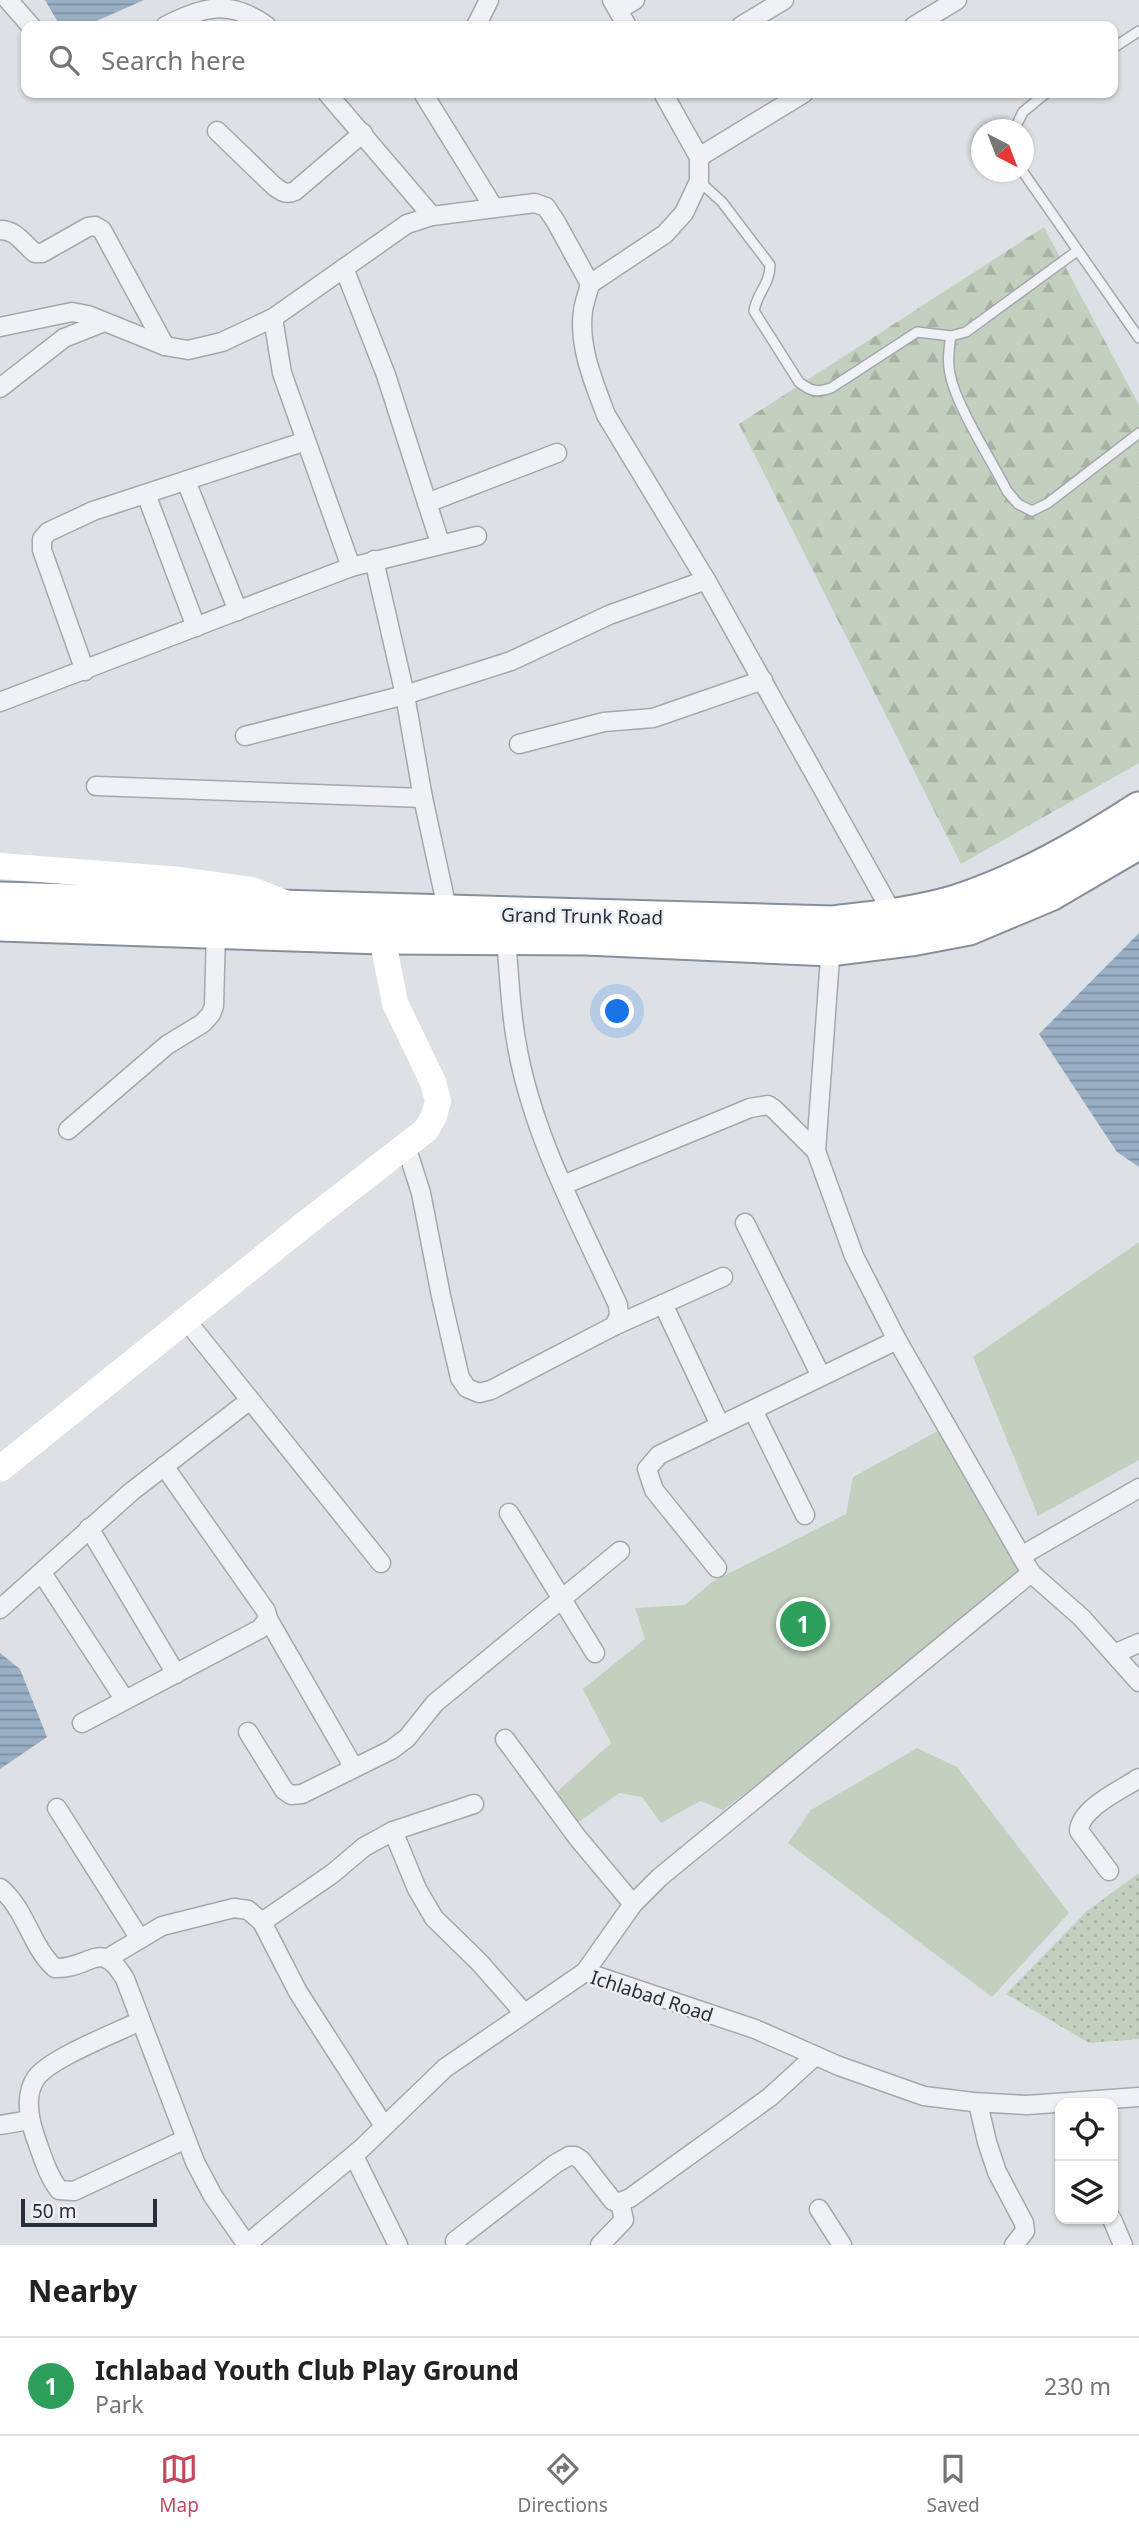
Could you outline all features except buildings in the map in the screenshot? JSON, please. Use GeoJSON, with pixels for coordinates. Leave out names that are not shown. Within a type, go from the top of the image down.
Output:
{"type":"FeatureCollection","features":[{"type":"Feature","properties":{"kind":"highway","name":"Grand Trunk Road"},"geometry":{"type":"LineString","coordinates":[[0,924],[383,937],[832,936],[894,916],[955,902],[1007,882],[1071,851],[1139,809]]}},
{"type":"Feature","properties":{"kind":"highway","name":"Grand Trunk Road"},"geometry":{"type":"LineString","coordinates":[[0,899],[448,913],[911,939],[969,928],[1050,894],[1139,842]]}},
{"type":"Feature","properties":{"kind":"street"},"geometry":{"type":"LineString","coordinates":[[8,0],[27,21]]}},
{"type":"Feature","properties":{"kind":"street"},"geometry":{"type":"LineString","coordinates":[[478,21],[489,0]]}},
{"type":"Feature","properties":{"kind":"street"},"geometry":{"type":"LineString","coordinates":[[619,12],[635,0]]}},
{"type":"Feature","properties":{"kind":"street"},"geometry":{"type":"LineString","coordinates":[[749,21],[784,0]]}},
{"type":"Feature","properties":{"kind":"street"},"geometry":{"type":"LineString","coordinates":[[922,21],[957,0]]}},
{"type":"Feature","properties":{"kind":"street"},"geometry":{"type":"LineString","coordinates":[[176,21],[207,6],[234,2],[247,7],[262,21]]}},
{"type":"Feature","properties":{"kind":"street"},"geometry":{"type":"LineString","coordinates":[[332,98],[432,216]]}},
{"type":"Feature","properties":{"kind":"street"},"geometry":{"type":"LineString","coordinates":[[426,98],[494,208]]}},
{"type":"Feature","properties":{"kind":"street"},"geometry":{"type":"LineString","coordinates":[[590,284],[664,234],[684,213],[699,181],[699,157],[666,98]]}},
{"type":"Feature","properties":{"kind":"street"},"geometry":{"type":"LineString","coordinates":[[699,157],[796,98]]}},
{"type":"Feature","properties":{"kind":"street"},"geometry":{"type":"LineString","coordinates":[[217,131],[274,186],[289,193],[296,191],[363,133]]}},
{"type":"Feature","properties":{"kind":"street"},"geometry":{"type":"LineString","coordinates":[[0,327],[72,312],[88,315],[102,323],[165,346],[188,350],[222,342],[274,318],[407,225],[432,216],[535,203],[546,207],[590,284],[583,313],[584,348],[606,415],[706,580],[894,916]]}},
{"type":"Feature","properties":{"kind":"street"},"geometry":{"type":"LineString","coordinates":[[0,230],[8,230],[19,236],[35,253],[51,251],[88,228],[95,226],[102,230],[165,346]]}},
{"type":"Feature","properties":{"kind":"street"},"geometry":{"type":"LineString","coordinates":[[344,268],[386,375],[440,543]]}},
{"type":"Feature","properties":{"kind":"street"},"geometry":{"type":"LineString","coordinates":[[274,318],[282,373],[351,567]]}},
{"type":"Feature","properties":{"kind":"street"},"geometry":{"type":"LineString","coordinates":[[0,388],[64,338],[102,323]]}},
{"type":"Feature","properties":{"kind":"street"},"geometry":{"type":"LineString","coordinates":[[85,671],[42,550],[42,539],[48,531],[93,512],[306,441]]}},
{"type":"Feature","properties":{"kind":"street"},"geometry":{"type":"LineString","coordinates":[[427,503],[557,453]]}},
{"type":"Feature","properties":{"kind":"street"},"geometry":{"type":"LineString","coordinates":[[186,481],[238,611]]}},
{"type":"Feature","properties":{"kind":"street"},"geometry":{"type":"LineString","coordinates":[[146,494],[197,627]]}},
{"type":"Feature","properties":{"kind":"street"},"geometry":{"type":"LineString","coordinates":[[0,702],[351,567],[477,536]]}},
{"type":"Feature","properties":{"kind":"street"},"geometry":{"type":"LineString","coordinates":[[374,560],[405,695],[448,913]]}},
{"type":"Feature","properties":{"kind":"street"},"geometry":{"type":"LineString","coordinates":[[245,736],[405,695],[511,662],[609,615],[706,580]]}},
{"type":"Feature","properties":{"kind":"street"},"geometry":{"type":"LineString","coordinates":[[519,744],[604,722],[653,718],[763,680]]}},
{"type":"Feature","properties":{"kind":"street"},"geometry":{"type":"LineString","coordinates":[[96,786],[423,797]]}},
{"type":"Feature","properties":{"kind":"street"},"geometry":{"type":"LineString","coordinates":[[0,866],[205,883],[252,890],[300,909]]}},
{"type":"Feature","properties":{"kind":"street"},"geometry":{"type":"LineString","coordinates":[[68,1130],[167,1045],[204,1023],[211,1014],[214,1006],[216,931]]}},
{"type":"Feature","properties":{"kind":"street"},"geometry":{"type":"LineString","coordinates":[[816,1151],[832,936]]}},
{"type":"Feature","properties":{"kind":"street"},"geometry":{"type":"LineString","coordinates":[[0,1469],[304,1223],[426,1130],[438,1101],[433,1082],[395,1003],[383,937]]}},
{"type":"Feature","properties":{"kind":"street"},"geometry":{"type":"LineString","coordinates":[[506,938],[516,1040],[548,1149],[618,1305],[619,1316],[614,1326]]}},
{"type":"Feature","properties":{"kind":"street"},"geometry":{"type":"LineString","coordinates":[[563,1185],[751,1108],[764,1105],[774,1109],[816,1151],[855,1256],[897,1340],[1031,1573],[1082,1618],[1139,1682]]}},
{"type":"Feature","properties":{"kind":"street"},"geometry":{"type":"LineString","coordinates":[[406,1146],[421,1193],[460,1378],[467,1388],[479,1393],[491,1390],[614,1326],[723,1278]]}},
{"type":"Feature","properties":{"kind":"street"},"geometry":{"type":"LineString","coordinates":[[745,1223],[821,1376]]}},
{"type":"Feature","properties":{"kind":"street"},"geometry":{"type":"LineString","coordinates":[[663,1304],[720,1425]]}},
{"type":"Feature","properties":{"kind":"street"},"geometry":{"type":"LineString","coordinates":[[186,1320],[380,1563]]}},
{"type":"Feature","properties":{"kind":"street"},"geometry":{"type":"LineString","coordinates":[[717,1568],[654,1490],[647,1469],[659,1455],[897,1340]]}},
{"type":"Feature","properties":{"kind":"street"},"geometry":{"type":"LineString","coordinates":[[0,1609],[89,1528],[250,1400]]}},
{"type":"Feature","properties":{"kind":"street"},"geometry":{"type":"LineString","coordinates":[[753,1410],[805,1515]]}},
{"type":"Feature","properties":{"kind":"street"},"geometry":{"type":"LineString","coordinates":[[164,1466],[266,1611],[268,1619],[354,1768]]}},
{"type":"Feature","properties":{"kind":"street"},"geometry":{"type":"LineString","coordinates":[[1021,1556],[1139,1488]]}},
{"type":"Feature","properties":{"kind":"street"},"geometry":{"type":"LineString","coordinates":[[509,1513],[595,1653]]}},
{"type":"Feature","properties":{"kind":"street"},"geometry":{"type":"LineString","coordinates":[[89,1528],[176,1674]]}},
{"type":"Feature","properties":{"kind":"street"},"geometry":{"type":"LineString","coordinates":[[248,1732],[284,1790],[291,1795],[302,1794],[391,1750],[407,1738],[435,1703],[620,1551]]}},
{"type":"Feature","properties":{"kind":"street"},"geometry":{"type":"LineString","coordinates":[[42,1573],[125,1700]]}},
{"type":"Feature","properties":{"kind":"street"},"geometry":{"type":"LineString","coordinates":[[585,1972],[633,1904],[670,1868],[1031,1573]]}},
{"type":"Feature","properties":{"kind":"street"},"geometry":{"type":"LineString","coordinates":[[82,1723],[260,1629],[268,1619]]}},
{"type":"Feature","properties":{"kind":"street"},"geometry":{"type":"LineString","coordinates":[[1114,1654],[1139,1643]]}},
{"type":"Feature","properties":{"kind":"street"},"geometry":{"type":"LineString","coordinates":[[505,1740],[577,1837],[633,1904]]}},
{"type":"Feature","properties":{"kind":"street"},"geometry":{"type":"LineString","coordinates":[[1109,1871],[1079,1831],[1079,1825],[1090,1809],[1139,1778]]}},
{"type":"Feature","properties":{"kind":"street"},"geometry":{"type":"LineString","coordinates":[[262,1922],[332,1874],[364,1847],[394,1831],[474,1804]]}},
{"type":"Feature","properties":{"kind":"street"},"geometry":{"type":"LineString","coordinates":[[57,1808],[140,1939]]}},
{"type":"Feature","properties":{"kind":"street"},"geometry":{"type":"LineString","coordinates":[[394,1831],[417,1889],[434,1918],[480,1963],[524,2013]]}},
{"type":"Feature","properties":{"kind":"street"},"geometry":{"type":"LineString","coordinates":[[0,1888],[25,1919],[46,1960],[55,1968],[71,1969],[99,1956],[108,1958],[116,1965],[125,1979],[186,2139],[213,2196],[247,2245]]}},
{"type":"Feature","properties":{"kind":"street"},"geometry":{"type":"LineString","coordinates":[[108,1958],[162,1926],[234,1908],[248,1910],[262,1922],[298,1992],[384,2126]]}},
{"type":"Feature","properties":{"kind":"street","name":"Ichlabad Road"},"geometry":{"type":"LineString","coordinates":[[247,2245],[354,2156],[445,2068],[585,1972],[755,2029],[883,2083],[924,2096],[1027,2105],[1055,2103]]}},
{"type":"Feature","properties":{"kind":"street"},"geometry":{"type":"LineString","coordinates":[[140,2021],[50,2064],[35,2078],[29,2096],[30,2120],[50,2178],[59,2190],[74,2191],[186,2139]]}},
{"type":"Feature","properties":{"kind":"street"},"geometry":{"type":"LineString","coordinates":[[455,2241],[569,2156],[581,2160],[613,2201],[620,2202],[630,2198],[770,2097],[815,2056]]}},
{"type":"Feature","properties":{"kind":"street","name":"Ichlabad Road"},"geometry":{"type":"LineString","coordinates":[[1118,2098],[1139,2097]]}},
{"type":"Feature","properties":{"kind":"street"},"geometry":{"type":"LineString","coordinates":[[978,2102],[997,2172],[1024,2223],[1025,2231],[1014,2245]]}},
{"type":"Feature","properties":{"kind":"street"},"geometry":{"type":"LineString","coordinates":[[0,2125],[30,2120]]}},
{"type":"Feature","properties":{"kind":"street"},"geometry":{"type":"LineString","coordinates":[[354,2156],[398,2245]]}},
{"type":"Feature","properties":{"kind":"street"},"geometry":{"type":"LineString","coordinates":[[600,2245],[624,2220],[620,2202]]}},
{"type":"Feature","properties":{"kind":"street"},"geometry":{"type":"LineString","coordinates":[[819,2208],[842,2245]]}},
{"type":"Feature","properties":{"kind":"street"},"geometry":{"type":"LineString","coordinates":[[1114,2224],[1123,2245]]}},
{"type":"Feature","properties":{"kind":"lane"},"geometry":{"type":"LineString","coordinates":[[1118,45],[1139,31]]}},
{"type":"Feature","properties":{"kind":"lane"},"geometry":{"type":"LineString","coordinates":[[1020,119],[1023,112],[1040,98]]}},
{"type":"Feature","properties":{"kind":"lane"},"geometry":{"type":"LineString","coordinates":[[699,181],[722,202],[770,265],[770,277],[756,300],[754,311],[799,382],[809,390],[821,392],[831,388],[917,332],[951,335],[966,332],[1077,251]]}},
{"type":"Feature","properties":{"kind":"lane"},"geometry":{"type":"LineString","coordinates":[[1030,182],[1139,338]]}},
{"type":"Feature","properties":{"kind":"lane"},"geometry":{"type":"LineString","coordinates":[[951,335],[949,367],[957,396],[1007,491],[1018,504],[1032,510],[1048,503],[1139,433]]}},
{"type":"Feature","properties":{"kind":"green space"},"geometry":{"type":"Polygon","coordinates":[[[1044,227],[1139,405],[1139,763],[961,864],[739,424],[1044,227]]]}},
{"type":"Feature","properties":{"kind":"green space"},"geometry":{"type":"Polygon","coordinates":[[[1139,1242],[1139,1460],[1038,1516],[973,1357],[1139,1242]]]}},
{"type":"Feature","properties":{"kind":"green space"},"geometry":{"type":"Polygon","coordinates":[[[945,1427],[1031,1573],[723,1810],[700,1801],[661,1823],[642,1797],[619,1793],[579,1822],[557,1792],[611,1743],[583,1689],[645,1639],[635,1608],[685,1605],[712,1582],[846,1514],[853,1477],[945,1427]]]}},
{"type":"Feature","properties":{"kind":"green space"},"geometry":{"type":"Polygon","coordinates":[[[917,1748],[957,1767],[1069,1913],[992,1997],[788,1843],[811,1810],[917,1748]]]}},
{"type":"Feature","properties":{"kind":"green space"},"geometry":{"type":"Polygon","coordinates":[[[1139,1873],[1139,2039],[1089,2043],[1006,1994],[1087,1911],[1139,1873]]]}},
{"type":"Feature","properties":{"kind":"water"},"geometry":{"type":"Polygon","coordinates":[[[45,0],[144,0],[96,21],[57,21],[45,0]]]}},
{"type":"Feature","properties":{"kind":"water"},"geometry":{"type":"Polygon","coordinates":[[[1139,933],[1139,1167],[1117,1152],[1039,1034],[1139,933]]]}},
{"type":"Feature","properties":{"kind":"water"},"geometry":{"type":"Polygon","coordinates":[[[0,1653],[20,1669],[47,1737],[0,1769],[0,1653]]]}},
{"type":"Feature","properties":{"kind":"place","name":"Ichlabad Youth Club Play Ground"},"geometry":{"type":"Point","coordinates":[803,1624]}}]}
